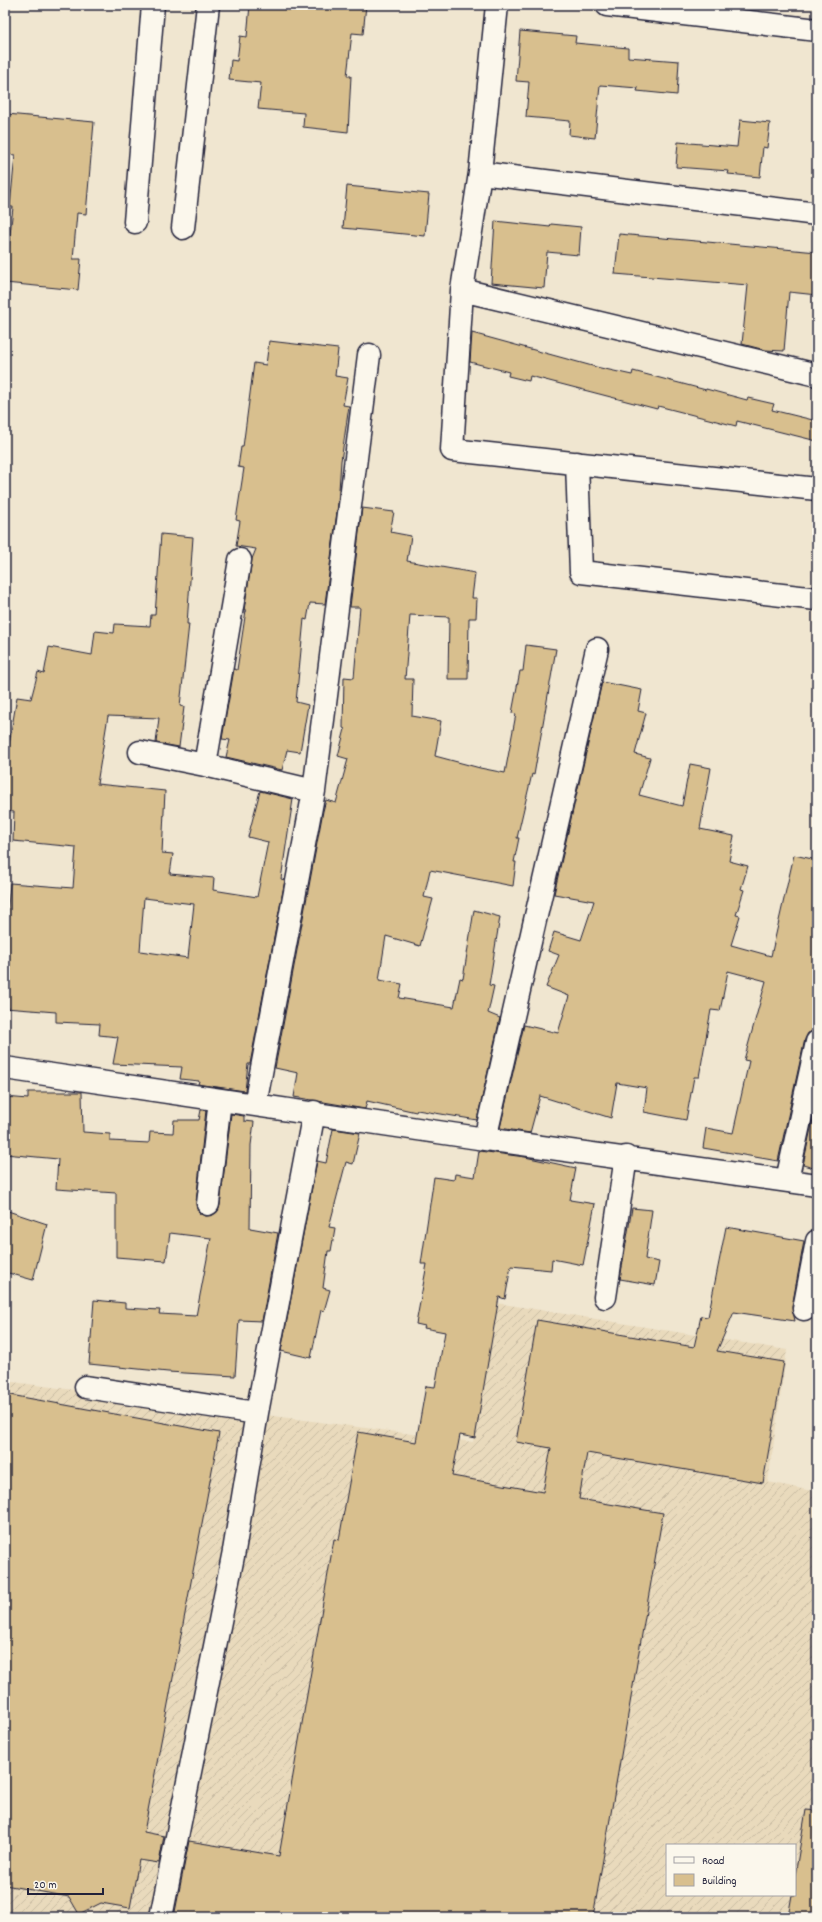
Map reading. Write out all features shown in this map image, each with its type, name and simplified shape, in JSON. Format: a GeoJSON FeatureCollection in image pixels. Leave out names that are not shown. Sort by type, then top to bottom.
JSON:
{"type":"FeatureCollection","features":[{"type":"Feature","properties":{"kind":"street"},"geometry":{"type":"LineString","coordinates":[[135,222],[153,5]]}},
{"type":"Feature","properties":{"kind":"street"},"geometry":{"type":"LineString","coordinates":[[183,228],[208,5]]}},
{"type":"Feature","properties":{"kind":"street"},"geometry":{"type":"LineString","coordinates":[[497,5],[480,173],[462,290],[452,450],[817,489]]}},
{"type":"Feature","properties":{"kind":"street"},"geometry":{"type":"LineString","coordinates":[[607,5],[817,30]]}},
{"type":"Feature","properties":{"kind":"street"},"geometry":{"type":"LineString","coordinates":[[480,173],[817,214]]}},
{"type":"Feature","properties":{"kind":"street"},"geometry":{"type":"LineString","coordinates":[[462,290],[817,375]]}},
{"type":"Feature","properties":{"kind":"street"},"geometry":{"type":"LineString","coordinates":[[255,1104],[314,791],[369,355]]}},
{"type":"Feature","properties":{"kind":"street"},"geometry":{"type":"LineString","coordinates":[[577,463],[581,572],[817,599]]}},
{"type":"Feature","properties":{"kind":"street"},"geometry":{"type":"LineString","coordinates":[[205,765],[240,560]]}},
{"type":"Feature","properties":{"kind":"street"},"geometry":{"type":"LineString","coordinates":[[485,1139],[597,649]]}},
{"type":"Feature","properties":{"kind":"street"},"geometry":{"type":"LineString","coordinates":[[140,752],[205,765],[314,791]]}},
{"type":"Feature","properties":{"kind":"street"},"geometry":{"type":"LineString","coordinates":[[788,1180],[817,1042]]}},
{"type":"Feature","properties":{"kind":"street"},"geometry":{"type":"LineString","coordinates":[[5,1068],[220,1100],[314,1112],[485,1139],[626,1157],[817,1185]]}},
{"type":"Feature","properties":{"kind":"street"},"geometry":{"type":"LineString","coordinates":[[208,1204],[220,1100]]}},
{"type":"Feature","properties":{"kind":"street"},"geometry":{"type":"LineString","coordinates":[[161,1917],[234,1551],[257,1413],[314,1112]]}},
{"type":"Feature","properties":{"kind":"street"},"geometry":{"type":"LineString","coordinates":[[606,1297],[626,1157]]}},
{"type":"Feature","properties":{"kind":"street"},"geometry":{"type":"LineString","coordinates":[[804,1309],[817,1241]]}},
{"type":"Feature","properties":{"kind":"street"},"geometry":{"type":"LineString","coordinates":[[86,1387],[257,1413]]}},
{"type":"Feature","properties":{"kind":"shaded area"},"geometry":{"type":"Polygon","coordinates":[[[497,1303],[787,1350],[768,1482],[817,1492],[817,1917],[5,1917],[5,1381],[473,1442],[497,1303]]]}},
{"type":"Feature","properties":{"kind":"building"},"geometry":{"type":"Polygon","coordinates":[[[250,5],[366,5],[363,34],[352,33],[347,76],[351,76],[348,132],[303,127],[304,113],[258,109],[261,83],[229,80],[231,60],[237,61],[240,36],[247,37],[250,5]]]}},
{"type":"Feature","properties":{"kind":"building"},"geometry":{"type":"Polygon","coordinates":[[[520,31],[576,36],[575,43],[628,48],[628,57],[679,61],[677,95],[637,91],[638,88],[600,85],[595,138],[569,135],[570,121],[526,117],[529,82],[516,81],[520,31]]]}},
{"type":"Feature","properties":{"kind":"building"},"geometry":{"type":"Polygon","coordinates":[[[7,114],[94,122],[86,214],[77,213],[73,259],[81,259],[78,290],[5,283],[5,252],[8,253],[13,207],[10,207],[15,155],[5,154],[7,114]]]}},
{"type":"Feature","properties":{"kind":"building"},"geometry":{"type":"Polygon","coordinates":[[[740,120],[770,123],[767,148],[763,147],[760,177],[728,174],[729,171],[676,167],[678,142],[737,147],[740,120]]]}},
{"type":"Feature","properties":{"kind":"building"},"geometry":{"type":"Polygon","coordinates":[[[347,186],[429,194],[425,236],[343,228],[347,186]]]}},
{"type":"Feature","properties":{"kind":"building"},"geometry":{"type":"Polygon","coordinates":[[[495,221],[550,227],[551,224],[581,227],[579,255],[547,252],[544,288],[491,283],[495,221]]]}},
{"type":"Feature","properties":{"kind":"building"},"geometry":{"type":"Polygon","coordinates":[[[619,234],[817,252],[817,295],[789,292],[784,351],[765,350],[742,344],[748,285],[615,274],[619,234]]]}},
{"type":"Feature","properties":{"kind":"building"},"geometry":{"type":"Polygon","coordinates":[[[472,333],[596,367],[632,375],[633,371],[747,400],[748,398],[774,404],[772,410],[817,421],[817,441],[737,421],[736,426],[658,406],[657,409],[530,376],[529,381],[508,376],[509,372],[470,362],[472,333]]]}},
{"type":"Feature","properties":{"kind":"building"},"geometry":{"type":"Polygon","coordinates":[[[269,341],[338,349],[335,376],[348,378],[343,405],[349,406],[341,461],[338,504],[325,604],[310,603],[307,620],[304,619],[296,702],[308,705],[300,752],[287,750],[282,770],[226,757],[230,740],[222,739],[234,669],[237,670],[252,559],[256,549],[236,546],[240,521],[236,520],[244,468],[238,467],[241,447],[243,447],[254,363],[266,365],[269,341]]]}},
{"type":"Feature","properties":{"kind":"building"},"geometry":{"type":"Polygon","coordinates":[[[362,508],[394,512],[390,532],[411,536],[407,561],[475,573],[472,598],[477,598],[476,618],[469,618],[468,679],[448,679],[449,617],[410,615],[405,679],[413,679],[412,716],[441,721],[435,756],[505,773],[516,714],[512,713],[520,671],[523,671],[526,645],[556,649],[534,775],[532,774],[517,838],[519,838],[514,862],[516,862],[513,886],[430,870],[424,897],[433,899],[420,946],[386,936],[379,980],[402,984],[399,998],[454,1007],[460,978],[463,979],[474,910],[500,917],[489,985],[494,986],[488,1013],[500,1018],[477,1120],[417,1110],[416,1112],[367,1101],[365,1109],[294,1097],[298,1073],[275,1068],[323,811],[326,800],[336,803],[348,759],[338,756],[345,729],[343,728],[344,677],[354,678],[360,607],[350,607],[362,508]]]}},
{"type":"Feature","properties":{"kind":"building"},"geometry":{"type":"Polygon","coordinates":[[[161,534],[193,537],[187,624],[189,624],[180,706],[184,707],[179,747],[156,743],[159,718],[108,716],[97,784],[165,791],[162,853],[173,854],[170,874],[214,878],[213,890],[257,897],[268,842],[248,837],[260,791],[293,799],[281,879],[285,880],[250,1064],[248,1064],[245,1091],[203,1085],[198,1084],[199,1081],[180,1079],[182,1067],[113,1064],[118,1037],[99,1035],[100,1024],[56,1022],[56,1012],[5,1008],[5,942],[10,883],[73,888],[76,847],[13,841],[14,812],[5,811],[5,751],[8,751],[17,697],[31,699],[38,672],[44,674],[49,647],[92,655],[95,631],[114,633],[115,624],[150,626],[151,615],[155,615],[161,534]],[[144,898],[140,951],[188,958],[194,904],[144,898]]]}},
{"type":"Feature","properties":{"kind":"building"},"geometry":{"type":"Polygon","coordinates":[[[602,682],[642,690],[638,711],[646,713],[635,754],[650,758],[639,795],[682,806],[690,764],[711,768],[700,829],[734,836],[729,861],[748,866],[741,889],[744,890],[736,915],[740,916],[731,945],[771,956],[794,855],[817,860],[817,1030],[808,1033],[805,1039],[778,1161],[703,1148],[706,1128],[733,1133],[749,1061],[744,1060],[766,981],[728,971],[720,1011],[711,1010],[699,1077],[694,1077],[686,1120],[644,1112],[647,1088],[617,1083],[611,1118],[540,1096],[530,1133],[500,1128],[524,1025],[558,1033],[569,996],[546,987],[559,955],[548,951],[554,932],[581,940],[594,901],[554,894],[602,682]]]}},
{"type":"Feature","properties":{"kind":"building"},"geometry":{"type":"Polygon","coordinates":[[[28,1092],[82,1092],[83,1132],[110,1134],[110,1141],[149,1143],[150,1132],[173,1133],[174,1120],[199,1120],[201,1110],[206,1110],[196,1203],[200,1214],[206,1216],[213,1215],[218,1211],[220,1205],[231,1114],[244,1116],[244,1121],[254,1122],[251,1145],[250,1228],[278,1233],[262,1321],[239,1320],[235,1376],[168,1372],[89,1364],[94,1300],[125,1303],[125,1308],[160,1310],[159,1314],[196,1316],[211,1238],[170,1233],[166,1261],[116,1257],[116,1193],[56,1189],[58,1159],[5,1154],[5,1097],[28,1099],[28,1092]]]}},
{"type":"Feature","properties":{"kind":"building"},"geometry":{"type":"Polygon","coordinates":[[[817,1101],[817,1169],[803,1165],[817,1101]]]}},
{"type":"Feature","properties":{"kind":"building"},"geometry":{"type":"Polygon","coordinates":[[[333,1129],[360,1133],[353,1164],[346,1162],[329,1227],[335,1228],[331,1251],[328,1251],[323,1288],[330,1290],[324,1311],[321,1310],[311,1358],[281,1351],[317,1161],[326,1163],[333,1129]]]}},
{"type":"Feature","properties":{"kind":"building"},"geometry":{"type":"Polygon","coordinates":[[[479,1151],[525,1157],[576,1168],[570,1200],[595,1204],[583,1265],[552,1259],[551,1270],[511,1266],[505,1299],[499,1297],[475,1438],[460,1435],[452,1476],[543,1492],[551,1448],[516,1442],[537,1320],[694,1347],[701,1316],[708,1317],[726,1227],[804,1241],[792,1307],[795,1321],[734,1312],[717,1351],[784,1362],[763,1483],[587,1453],[579,1499],[663,1513],[593,1917],[174,1917],[189,1841],[279,1856],[334,1539],[339,1540],[358,1432],[416,1442],[426,1386],[435,1387],[445,1332],[424,1328],[425,1326],[416,1324],[427,1264],[421,1264],[434,1177],[454,1180],[455,1174],[475,1177],[479,1151]]]}},
{"type":"Feature","properties":{"kind":"building"},"geometry":{"type":"Polygon","coordinates":[[[632,1208],[652,1210],[645,1259],[659,1262],[655,1285],[620,1279],[632,1208]]]}},
{"type":"Feature","properties":{"kind":"building"},"geometry":{"type":"Polygon","coordinates":[[[5,1210],[47,1224],[33,1280],[5,1272],[5,1210]]]}},
{"type":"Feature","properties":{"kind":"building"},"geometry":{"type":"Polygon","coordinates":[[[5,1394],[219,1433],[144,1832],[164,1836],[159,1863],[139,1860],[130,1908],[101,1903],[79,1914],[69,1897],[5,1885],[5,1394]]]}},
{"type":"Feature","properties":{"kind":"building"},"geometry":{"type":"Polygon","coordinates":[[[806,1810],[817,1811],[817,1917],[788,1917],[792,1896],[796,1896],[796,1870],[806,1810]]]}}]}
